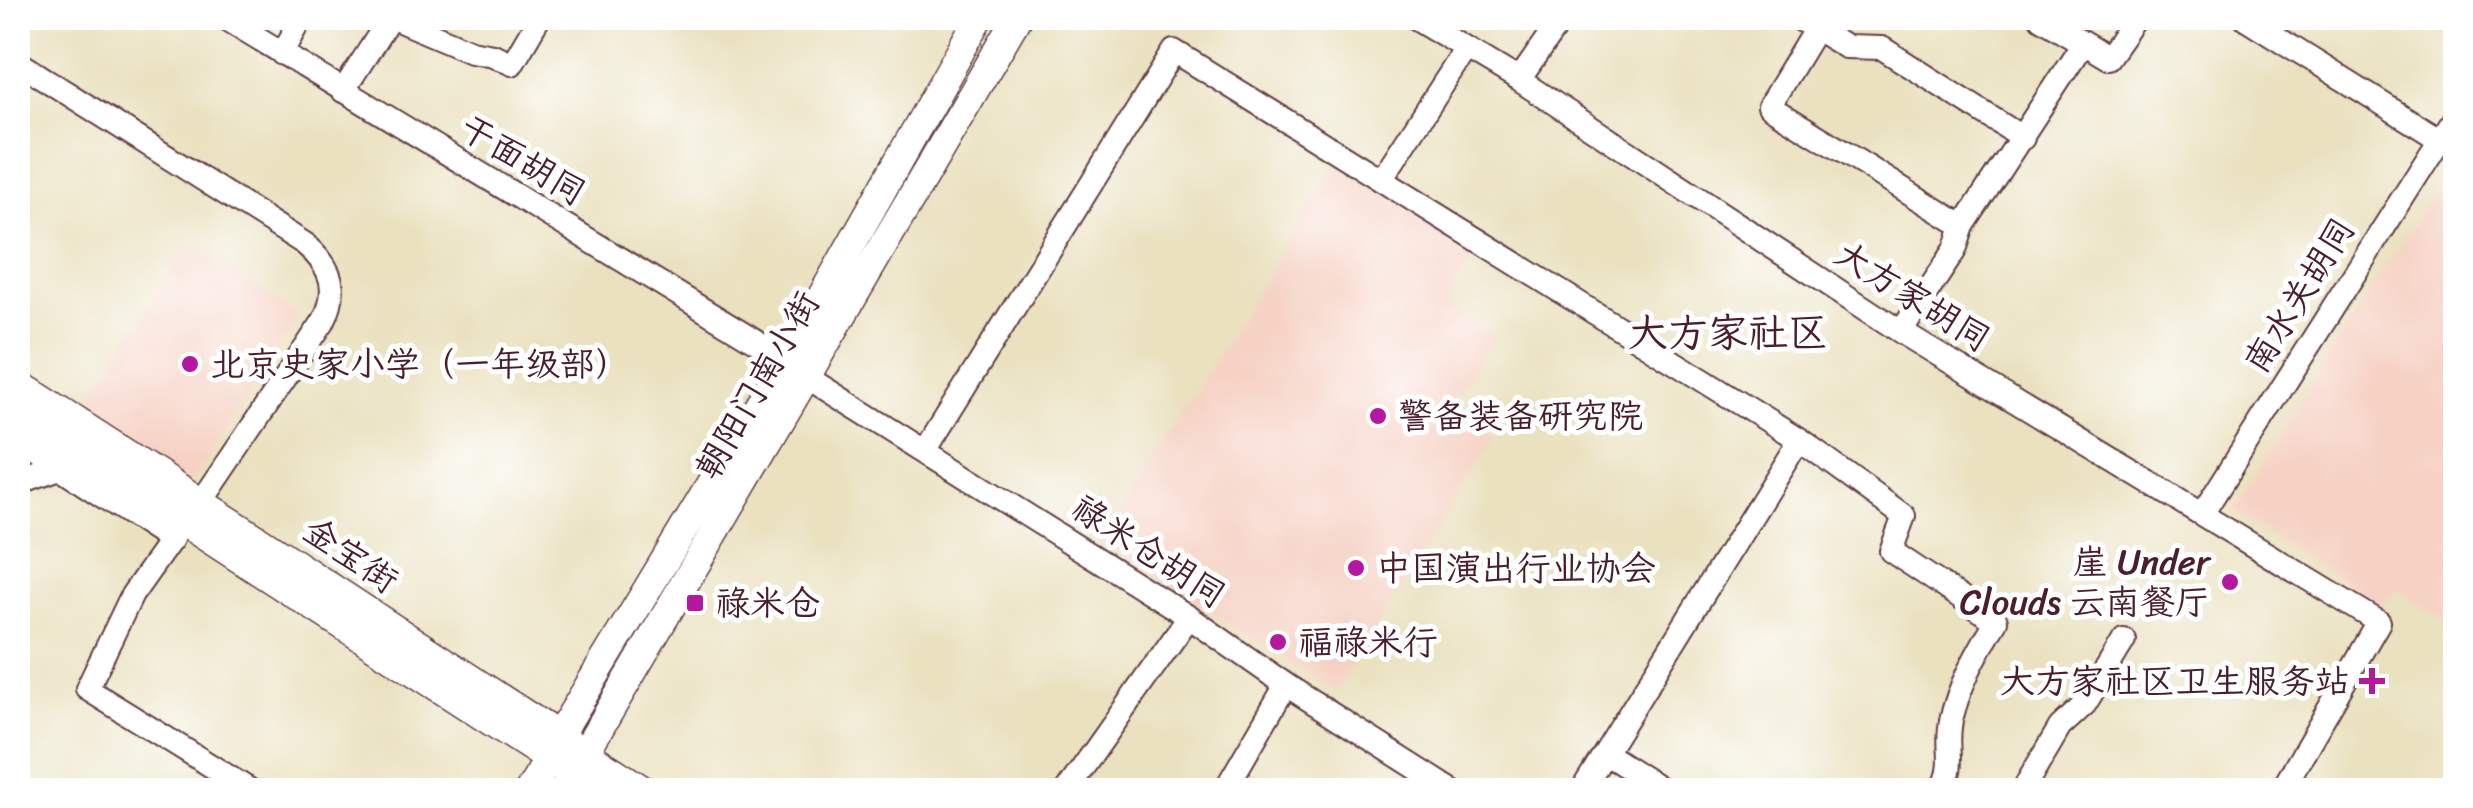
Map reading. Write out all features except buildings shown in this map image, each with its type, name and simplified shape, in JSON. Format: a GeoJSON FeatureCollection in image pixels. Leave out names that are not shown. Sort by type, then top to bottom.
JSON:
{"type":"FeatureCollection","features":[{"type":"Feature","properties":{"kind":"main road","name":"朝阳门南小街"},"geometry":{"type":"LineString","coordinates":[[796,368],[978,18]]}},
{"type":"Feature","properties":{"kind":"main road","name":"朝阳门南小街"},"geometry":{"type":"LineString","coordinates":[[530,790],[565,763],[796,368],[1017,18]]}},
{"type":"Feature","properties":{"kind":"main road","name":"金宝街"},"geometry":{"type":"LineString","coordinates":[[18,384],[202,502],[597,790]]}},
{"type":"Feature","properties":{"kind":"main road","name":"金宝街"},"geometry":{"type":"LineString","coordinates":[[18,416],[177,532],[565,763],[643,790]]}},
{"type":"Feature","properties":{"kind":"street","name":"干面胡同"},"geometry":{"type":"LineString","coordinates":[[225,18],[796,368]]}},
{"type":"Feature","properties":{"kind":"street"},"geometry":{"type":"LineString","coordinates":[[282,54],[302,18]]}},
{"type":"Feature","properties":{"kind":"street"},"geometry":{"type":"LineString","coordinates":[[343,91],[391,18],[512,64],[539,18]]}},
{"type":"Feature","properties":{"kind":"street","name":"大方家胡同"},"geometry":{"type":"LineString","coordinates":[[1416,18],[1519,80],[1901,332],[2379,622],[2282,790]]}},
{"type":"Feature","properties":{"kind":"street"},"geometry":{"type":"LineString","coordinates":[[1519,80],[1562,18]]}},
{"type":"Feature","properties":{"kind":"street"},"geometry":{"type":"LineString","coordinates":[[2041,18],[2108,58],[2136,18]]}},
{"type":"Feature","properties":{"kind":"street"},"geometry":{"type":"LineString","coordinates":[[2245,18],[2439,139]]}},
{"type":"Feature","properties":{"kind":"street"},"geometry":{"type":"LineString","coordinates":[[1964,226],[1769,106],[1811,21],[1846,48],[1882,48],[2023,138]]}},
{"type":"Feature","properties":{"kind":"street"},"geometry":{"type":"LineString","coordinates":[[1901,332],[1955,250],[1964,226],[2083,43]]}},
{"type":"Feature","properties":{"kind":"street"},"geometry":{"type":"LineString","coordinates":[[1381,180],[1466,48]]}},
{"type":"Feature","properties":{"kind":"street"},"geometry":{"type":"LineString","coordinates":[[925,451],[1174,51],[1799,440],[1904,516],[1891,552],[1996,621],[1963,679],[1950,725],[1950,775],[1942,790]]}},
{"type":"Feature","properties":{"kind":"street"},"geometry":{"type":"LineString","coordinates":[[18,62],[306,244],[320,256],[330,274],[333,292],[323,322],[202,502],[132,595],[87,689],[250,790]]}},
{"type":"Feature","properties":{"kind":"street","name":"南水关胡同"},"geometry":{"type":"LineString","coordinates":[[2202,514],[2456,114]]}},
{"type":"Feature","properties":{"kind":"street","name":"禄米仓胡同"},"geometry":{"type":"LineString","coordinates":[[796,368],[1189,616],[1286,685],[1451,790]]}},
{"type":"Feature","properties":{"kind":"street"},"geometry":{"type":"LineString","coordinates":[[1582,790],[1799,440]]}},
{"type":"Feature","properties":{"kind":"street"},"geometry":{"type":"LineString","coordinates":[[18,441],[60,469],[177,532]]}},
{"type":"Feature","properties":{"kind":"street"},"geometry":{"type":"LineString","coordinates":[[18,484],[60,469]]}},
{"type":"Feature","properties":{"kind":"street"},"geometry":{"type":"LineString","coordinates":[[1067,790],[1189,616]]}},
{"type":"Feature","properties":{"kind":"street"},"geometry":{"type":"LineString","coordinates":[[2023,790],[2060,727],[2085,704],[2124,640]]}},
{"type":"Feature","properties":{"kind":"street"},"geometry":{"type":"LineString","coordinates":[[1225,790],[1286,685]]}},
{"type":"Feature","properties":{"kind":"street"},"geometry":{"type":"LineString","coordinates":[[1605,752],[1663,790]]}},
{"type":"Feature","properties":{"kind":"shaded area"},"geometry":{"type":"Polygon","coordinates":[[[2455,156],[2456,627],[2399,591],[2379,605],[2233,511],[2455,156]]]}},
{"type":"Feature","properties":{"kind":"shaded area"},"geometry":{"type":"Polygon","coordinates":[[[1336,165],[1478,251],[1445,305],[1495,337],[1449,406],[1495,436],[1335,693],[1101,542],[1336,165]]]}},
{"type":"Feature","properties":{"kind":"shaded area","name":"北京史家小学（一年级部）"},"geometry":{"type":"Polygon","coordinates":[[[190,243],[300,315],[191,484],[81,412],[190,243]]]}},
{"type":"Feature","properties":{"kind":"place","name":"北京史家小学（一年级部）"},"geometry":{"type":"Point","coordinates":[190,364]}},
{"type":"Feature","properties":{"kind":"place","name":"警备装备研究院"},"geometry":{"type":"Point","coordinates":[1378,416]}},
{"type":"Feature","properties":{"kind":"place","name":"中国演出行业协会"},"geometry":{"type":"Point","coordinates":[1356,568]}},
{"type":"Feature","properties":{"kind":"place","name":"崖 Under Clouds 云南餐厅"},"geometry":{"type":"Point","coordinates":[2230,582]}},
{"type":"Feature","properties":{"kind":"place","name":"禄米仓"},"geometry":{"type":"Point","coordinates":[695,603]}},
{"type":"Feature","properties":{"kind":"place","name":"福禄米行"},"geometry":{"type":"Point","coordinates":[1278,642]}},
{"type":"Feature","properties":{"kind":"place","name":"大方家社区卫生服务站"},"geometry":{"type":"Point","coordinates":[2372,681]}},
{"type":"Feature","properties":{"kind":"district","name":"大方家社区"},"geometry":{"type":"Point","coordinates":[1728,332]}}]}
